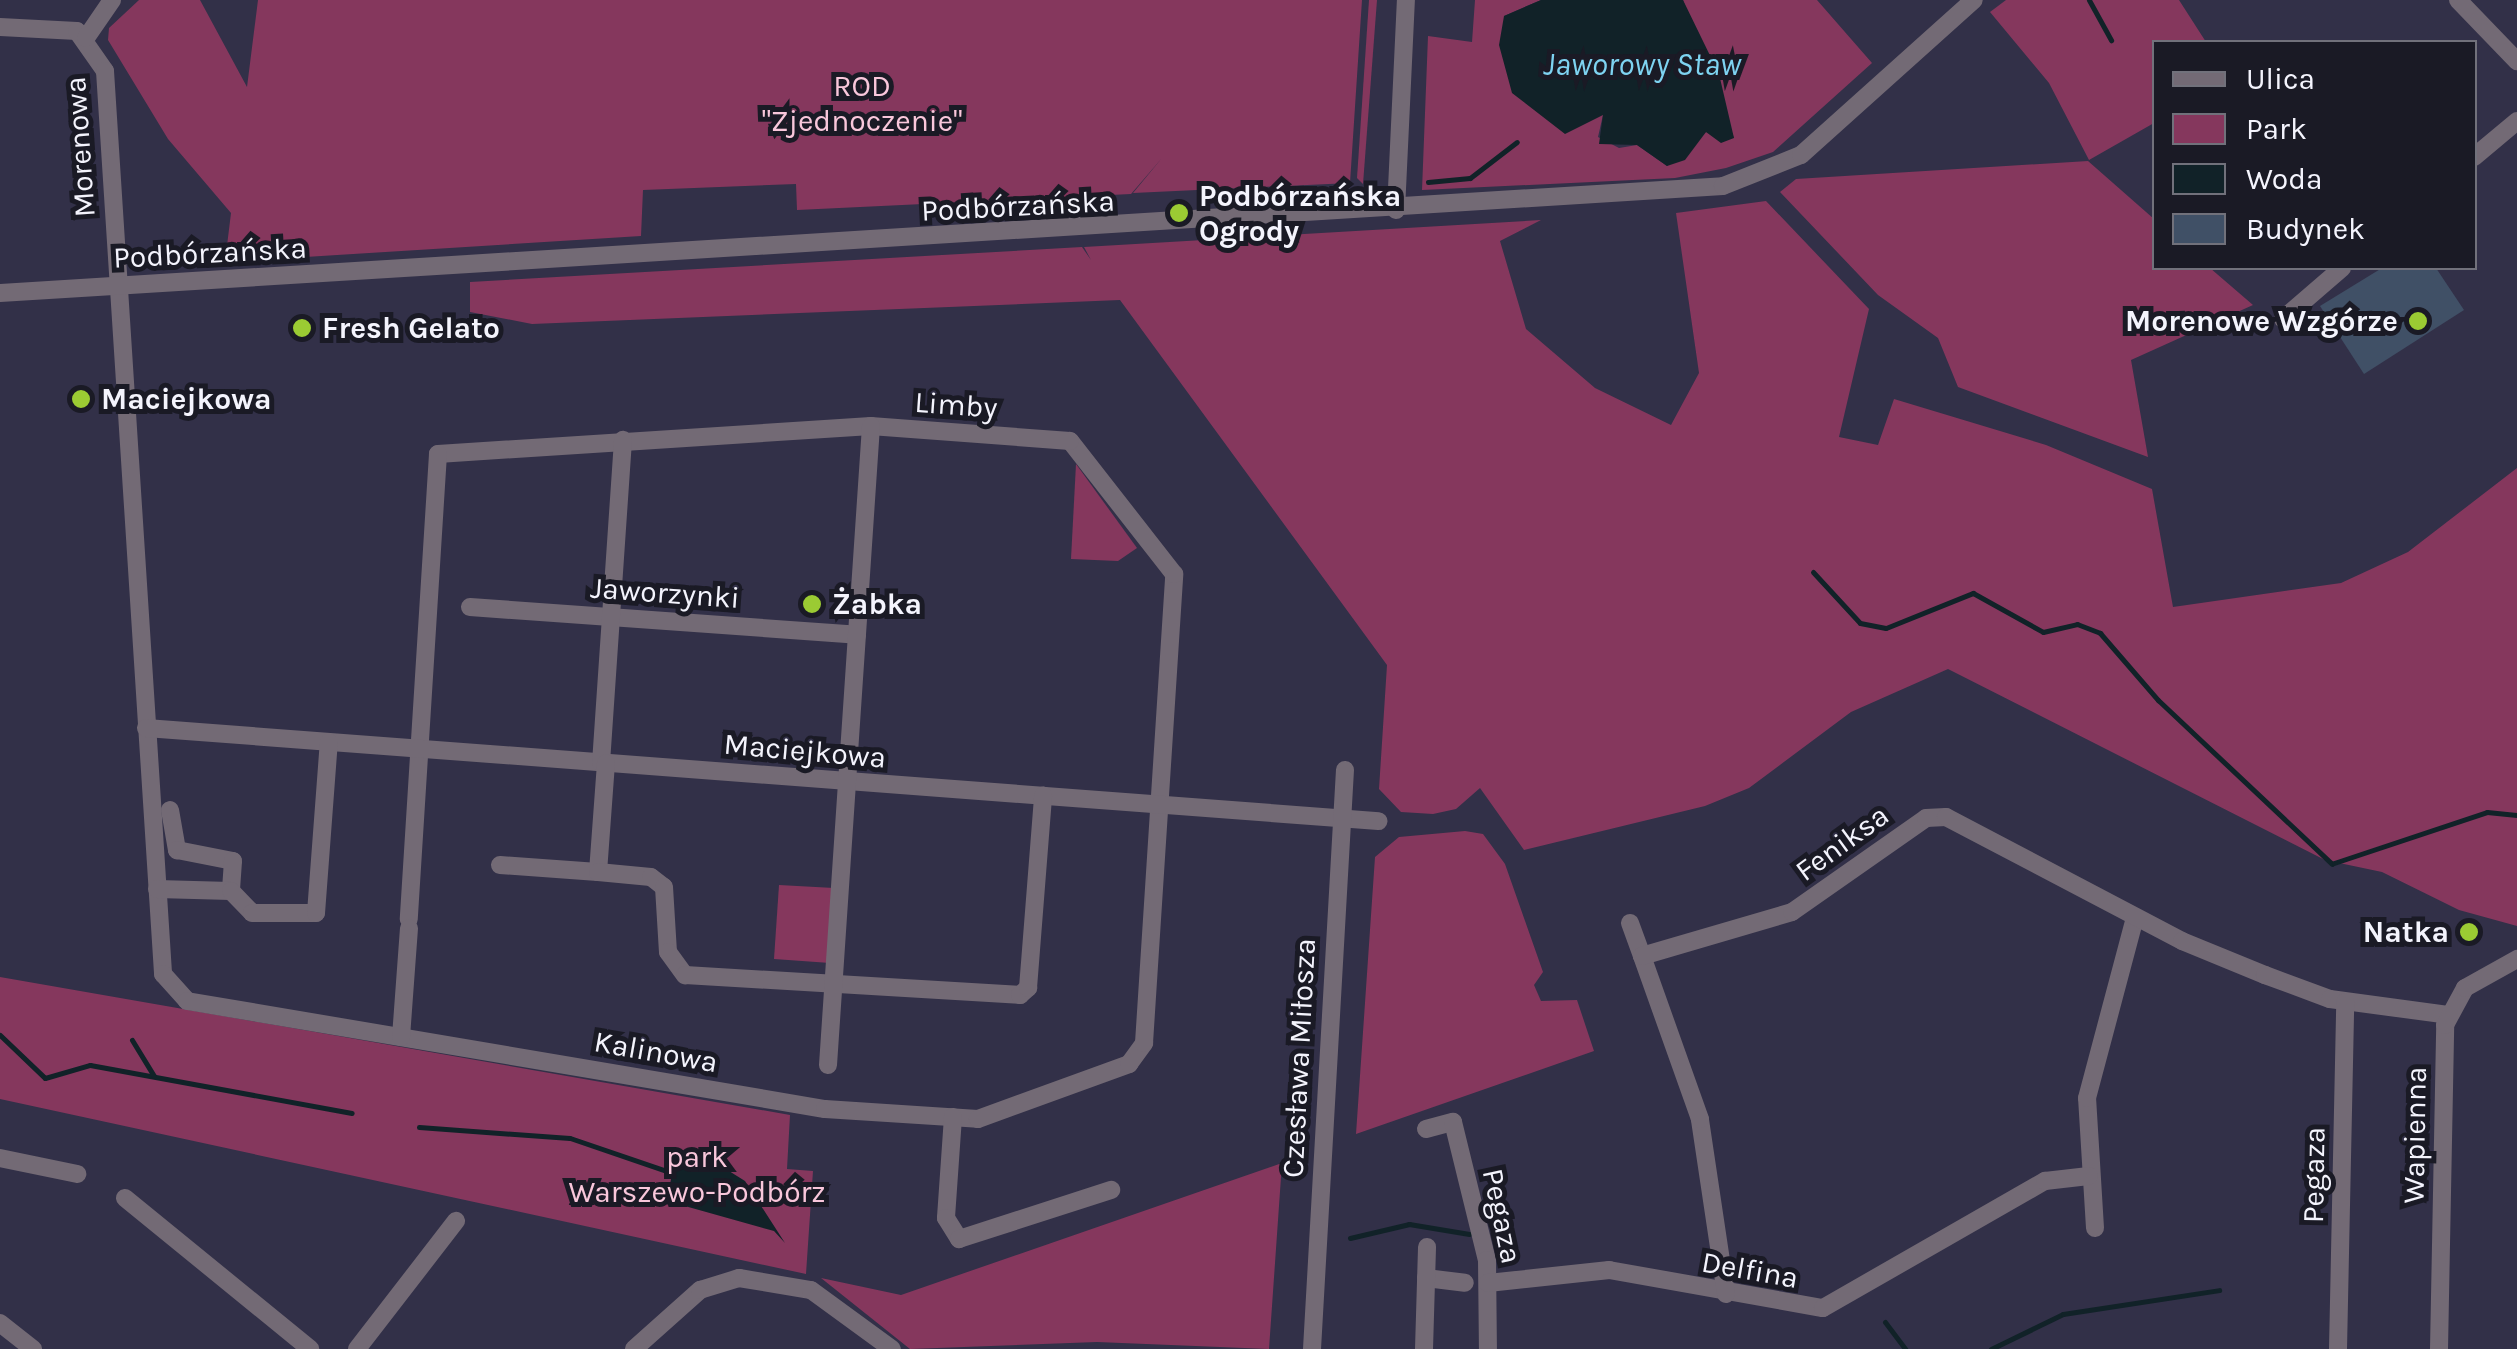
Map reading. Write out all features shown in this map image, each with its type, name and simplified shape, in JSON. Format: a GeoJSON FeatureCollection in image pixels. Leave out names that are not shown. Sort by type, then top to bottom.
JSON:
{"type":"FeatureCollection","features":[{"type":"Feature","properties":{"kind":"street"},"geometry":{"type":"LineString","coordinates":[[86,38],[112,0]]}},
{"type":"Feature","properties":{"kind":"street"},"geometry":{"type":"LineString","coordinates":[[1396,210],[1406,0]]}},
{"type":"Feature","properties":{"kind":"street","name":"Podbórzańska"},"geometry":{"type":"LineString","coordinates":[[0,293],[1698,190],[1762,176],[1810,148],[1974,0]]}},
{"type":"Feature","properties":{"kind":"street"},"geometry":{"type":"LineString","coordinates":[[2458,0],[2517,62]]}},
{"type":"Feature","properties":{"kind":"street","name":"Morenowa"},"geometry":{"type":"LineString","coordinates":[[0,27],[49,24],[86,38],[104,71],[118,286]]}},
{"type":"Feature","properties":{"kind":"street"},"geometry":{"type":"LineString","coordinates":[[2477,154],[2517,121]]}},
{"type":"Feature","properties":{"kind":"street"},"geometry":{"type":"LineString","coordinates":[[2284,319],[2340,270]]}},
{"type":"Feature","properties":{"kind":"street"},"geometry":{"type":"LineString","coordinates":[[118,286],[146,728]]}},
{"type":"Feature","properties":{"kind":"street"},"geometry":{"type":"LineString","coordinates":[[828,1066],[871,426]]}},
{"type":"Feature","properties":{"kind":"street","name":"Limby"},"geometry":{"type":"LineString","coordinates":[[420,750],[438,454],[871,426],[1078,444],[1174,574],[1163,806]]}},
{"type":"Feature","properties":{"kind":"street"},"geometry":{"type":"LineString","coordinates":[[598,872],[623,440]]}},
{"type":"Feature","properties":{"kind":"street","name":"Jaworzynki"},"geometry":{"type":"LineString","coordinates":[[470,607],[857,634]]}},
{"type":"Feature","properties":{"kind":"street","name":"Maciejkowa"},"geometry":{"type":"LineString","coordinates":[[146,728],[1378,822]]}},
{"type":"Feature","properties":{"kind":"street","name":"Kalinowa"},"geometry":{"type":"LineString","coordinates":[[146,728],[163,974],[177,996],[824,1108],[953,1117],[992,1114],[1129,1064],[1140,1052],[1163,806]]}},
{"type":"Feature","properties":{"kind":"street"},"geometry":{"type":"LineString","coordinates":[[157,889],[231,890],[252,912],[304,918],[319,910],[328,742]]}},
{"type":"Feature","properties":{"kind":"street"},"geometry":{"type":"LineString","coordinates":[[400,1037],[420,750]]}},
{"type":"Feature","properties":{"kind":"street","name":"Czesława Miłosza"},"geometry":{"type":"LineString","coordinates":[[1312,1349],[1345,770]]}},
{"type":"Feature","properties":{"kind":"street"},"geometry":{"type":"LineString","coordinates":[[500,865],[651,878],[664,887],[668,952],[685,975],[1025,993],[1043,796]]}},
{"type":"Feature","properties":{"kind":"street"},"geometry":{"type":"LineString","coordinates":[[170,810],[177,850],[233,861],[231,890]]}},
{"type":"Feature","properties":{"kind":"street","name":"Feniksa"},"geometry":{"type":"LineString","coordinates":[[1642,956],[1792,912],[1919,822],[1941,815],[2135,917],[2344,1002],[2448,1015]]}},
{"type":"Feature","properties":{"kind":"street"},"geometry":{"type":"LineString","coordinates":[[2095,1228],[2089,1085],[2135,917]]}},
{"type":"Feature","properties":{"kind":"street"},"geometry":{"type":"LineString","coordinates":[[1630,922],[1700,1119],[1726,1294]]}},
{"type":"Feature","properties":{"kind":"street"},"geometry":{"type":"LineString","coordinates":[[2448,1015],[2477,978],[2517,959]]}},
{"type":"Feature","properties":{"kind":"street","name":"Pegaza"},"geometry":{"type":"LineString","coordinates":[[2338,1349],[2344,1002]]}},
{"type":"Feature","properties":{"kind":"street","name":"Wapienna"},"geometry":{"type":"LineString","coordinates":[[2439,1349],[2448,1015]]}},
{"type":"Feature","properties":{"kind":"street"},"geometry":{"type":"LineString","coordinates":[[953,1117],[946,1218],[959,1239],[1111,1190]]}},
{"type":"Feature","properties":{"kind":"street","name":"Pegaza"},"geometry":{"type":"LineString","coordinates":[[1426,1129],[1453,1122],[1488,1283],[1488,1349]]}},
{"type":"Feature","properties":{"kind":"street"},"geometry":{"type":"LineString","coordinates":[[0,1158],[77,1174]]}},
{"type":"Feature","properties":{"kind":"street","name":"Delfina"},"geometry":{"type":"LineString","coordinates":[[1488,1283],[1608,1270],[1726,1294],[1829,1306],[2045,1181],[2090,1176]]}},
{"type":"Feature","properties":{"kind":"street"},"geometry":{"type":"LineString","coordinates":[[125,1198],[310,1349]]}},
{"type":"Feature","properties":{"kind":"street"},"geometry":{"type":"LineString","coordinates":[[357,1349],[456,1221]]}},
{"type":"Feature","properties":{"kind":"street"},"geometry":{"type":"LineString","coordinates":[[1424,1349],[1426,1248]]}},
{"type":"Feature","properties":{"kind":"street"},"geometry":{"type":"LineString","coordinates":[[634,1349],[700,1290],[739,1278],[811,1290],[892,1349]]}},
{"type":"Feature","properties":{"kind":"street"},"geometry":{"type":"LineString","coordinates":[[1426,1278],[1465,1283]]}},
{"type":"Feature","properties":{"kind":"street"},"geometry":{"type":"LineString","coordinates":[[0,1322],[33,1349]]}},
{"type":"Feature","properties":{"kind":"green space","name":"ROD \"Zjednoczenie\""},"geometry":{"type":"Polygon","coordinates":[[[139,0],[200,0],[247,87],[258,0],[1362,0],[1350,183],[1133,193],[1162,158],[1131,194],[797,210],[796,184],[643,190],[641,236],[225,262],[231,213],[168,139],[108,40],[109,28],[139,0]]]}},
{"type":"Feature","properties":{"kind":"green space"},"geometry":{"type":"Polygon","coordinates":[[[1369,0],[1377,0],[1363,184],[1357,178],[1369,0]]]}},
{"type":"Feature","properties":{"kind":"green space"},"geometry":{"type":"Polygon","coordinates":[[[1475,0],[1541,0],[1504,16],[1603,115],[1598,137],[1619,148],[1637,145],[1667,166],[1706,132],[1734,138],[1683,0],[1817,0],[1872,63],[1773,152],[1726,168],[1675,178],[1422,190],[1428,36],[1472,42],[1475,0]]]}},
{"type":"Feature","properties":{"kind":"green space"},"geometry":{"type":"Polygon","coordinates":[[[2006,0],[2179,0],[2205,40],[2152,40],[2152,124],[2089,160],[2049,83],[1990,12],[2006,0]]]}},
{"type":"Feature","properties":{"kind":"green space"},"geometry":{"type":"Polygon","coordinates":[[[2088,161],[2152,217],[2152,270],[2212,270],[2253,305],[2131,360],[2148,457],[1958,387],[1938,338],[1878,295],[1780,192],[1796,179],[2088,161]]]}},
{"type":"Feature","properties":{"kind":"green space"},"geometry":{"type":"Polygon","coordinates":[[[1766,201],[1869,309],[1839,437],[1878,445],[1894,399],[2046,445],[2152,489],[2173,607],[2341,583],[2408,552],[2517,468],[2517,926],[2459,910],[2382,872],[2325,860],[1948,669],[1851,712],[1749,788],[1705,806],[1524,850],[1480,788],[1456,809],[1433,814],[1401,812],[1379,789],[1387,665],[1120,300],[532,324],[470,312],[470,282],[1082,247],[1091,260],[1084,247],[1541,220],[1500,241],[1526,329],[1595,388],[1671,425],[1699,373],[1676,213],[1766,201]]]}},
{"type":"Feature","properties":{"kind":"green space"},"geometry":{"type":"Polygon","coordinates":[[[1076,464],[1137,548],[1118,561],[1071,559],[1076,464]]]}},
{"type":"Feature","properties":{"kind":"green space"},"geometry":{"type":"Polygon","coordinates":[[[1465,831],[1483,834],[1505,864],[1543,972],[1534,985],[1541,1001],[1577,1000],[1594,1051],[1356,1134],[1375,857],[1399,837],[1465,831]]]}},
{"type":"Feature","properties":{"kind":"green space"},"geometry":{"type":"Polygon","coordinates":[[[779,885],[834,888],[830,963],[774,959],[779,885]]]}},
{"type":"Feature","properties":{"kind":"green space","name":"park Warszewo-Podbórz"},"geometry":{"type":"Polygon","coordinates":[[[0,977],[790,1115],[787,1169],[813,1171],[806,1274],[0,1099],[0,977]]]}},
{"type":"Feature","properties":{"kind":"green space"},"geometry":{"type":"Polygon","coordinates":[[[1282,1163],[1269,1349],[1097,1342],[910,1349],[821,1278],[901,1295],[1282,1163]]]}},
{"type":"Feature","properties":{"kind":"water","name":"Jaworowy Staw"},"geometry":{"type":"Polygon","coordinates":[[[1541,0],[1683,0],[1719,74],[1734,138],[1721,143],[1706,132],[1685,160],[1667,166],[1637,145],[1599,144],[1603,115],[1565,134],[1512,93],[1499,45],[1504,16],[1541,0]]]}},
{"type":"Feature","properties":{"kind":"water"},"geometry":{"type":"Polygon","coordinates":[[[697,1151],[745,1181],[785,1243],[774,1231],[667,1201],[673,1168],[697,1151]]]}},
{"type":"Feature","properties":{"kind":"building","name":"Morenowe Wzgórze"},"geometry":{"type":"Polygon","coordinates":[[[2379,270],[2437,270],[2464,310],[2364,374],[2320,306],[2379,270]]]}},
{"type":"Feature","properties":{"kind":"waterway"},"geometry":{"type":"LineString","coordinates":[[2089,0],[2111,40]]}},
{"type":"Feature","properties":{"kind":"waterway"},"geometry":{"type":"LineString","coordinates":[[1428,182],[1470,178],[1517,142]]}},
{"type":"Feature","properties":{"kind":"waterway"},"geometry":{"type":"LineString","coordinates":[[1813,572],[1860,623],[1886,628],[1973,593],[2043,632],[2077,624],[2100,633],[2158,700],[2332,864]]}},
{"type":"Feature","properties":{"kind":"waterway"},"geometry":{"type":"LineString","coordinates":[[2334,863],[2487,812],[2517,815]]}},
{"type":"Feature","properties":{"kind":"waterway"},"geometry":{"type":"LineString","coordinates":[[0,1035],[45,1078],[90,1065],[352,1113]]}},
{"type":"Feature","properties":{"kind":"waterway"},"geometry":{"type":"LineString","coordinates":[[132,1040],[154,1076]]}},
{"type":"Feature","properties":{"kind":"waterway"},"geometry":{"type":"LineString","coordinates":[[419,1127],[570,1138],[675,1174]]}},
{"type":"Feature","properties":{"kind":"waterway"},"geometry":{"type":"LineString","coordinates":[[1350,1238],[1409,1224],[1469,1234]]}},
{"type":"Feature","properties":{"kind":"waterway"},"geometry":{"type":"LineString","coordinates":[[1991,1349],[2063,1314],[2219,1290]]}},
{"type":"Feature","properties":{"kind":"waterway"},"geometry":{"type":"LineString","coordinates":[[1885,1322],[1905,1349]]}},
{"type":"Feature","properties":{"kind":"place","name":"Podbórzańska Ogrody"},"geometry":{"type":"Point","coordinates":[1179,213]}},
{"type":"Feature","properties":{"kind":"place","name":"Morenowe Wzgórze"},"geometry":{"type":"Point","coordinates":[2418,321]}},
{"type":"Feature","properties":{"kind":"place","name":"Fresh Gelato"},"geometry":{"type":"Point","coordinates":[302,328]}},
{"type":"Feature","properties":{"kind":"place","name":"Maciejkowa"},"geometry":{"type":"Point","coordinates":[81,399]}},
{"type":"Feature","properties":{"kind":"place","name":"Żabka"},"geometry":{"type":"Point","coordinates":[812,604]}},
{"type":"Feature","properties":{"kind":"place","name":"Natka"},"geometry":{"type":"Point","coordinates":[2469,932]}}]}
